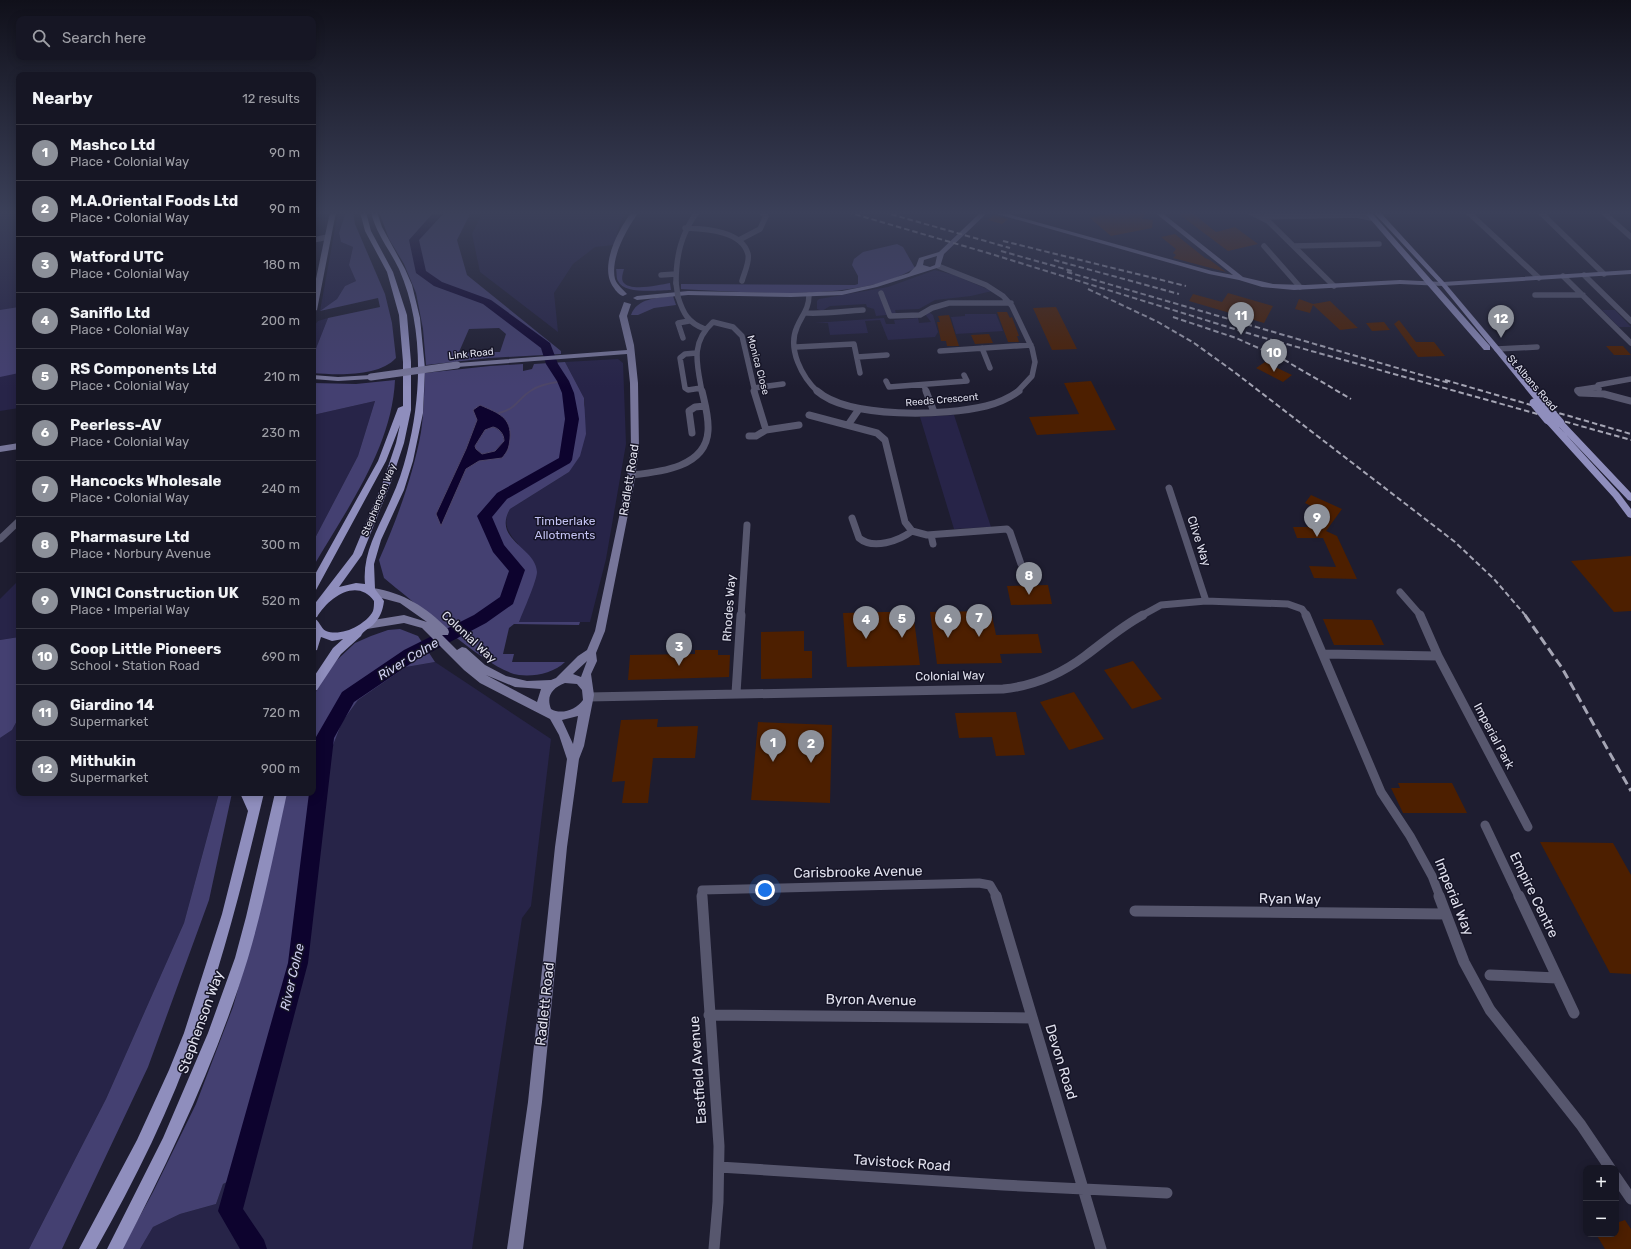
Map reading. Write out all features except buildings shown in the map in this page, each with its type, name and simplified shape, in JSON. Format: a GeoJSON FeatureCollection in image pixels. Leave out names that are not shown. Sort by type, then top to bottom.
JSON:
{"type":"FeatureCollection","features":[{"type":"Feature","properties":{"kind":"main road","name":"Stephenson Way"},"geometry":{"type":"LineString","coordinates":[[316,610],[348,569],[357,555],[384,489],[400,443],[407,410],[407,346],[399,300],[389,270]]}},
{"type":"Feature","properties":{"kind":"main road","name":"Stephenson Way"},"geometry":{"type":"LineString","coordinates":[[365,626],[374,618],[379,604],[377,596],[371,591],[369,562],[403,480],[415,436],[420,402],[421,360],[418,330],[402,270]]}},
{"type":"Feature","properties":{"kind":"main road","name":"St Albans Road"},"geometry":{"type":"LineString","coordinates":[[1423,270],[1497,349],[1545,407],[1631,498]]}},
{"type":"Feature","properties":{"kind":"main road","name":"St Albans Road"},"geometry":{"type":"LineString","coordinates":[[1425,270],[1456,312],[1548,420],[1616,495],[1631,515]]}},
{"type":"Feature","properties":{"kind":"main road","name":"Stephenson Way"},"geometry":{"type":"LineString","coordinates":[[316,582],[382,461],[406,395]]}},
{"type":"Feature","properties":{"kind":"main road"},"geometry":{"type":"LineString","coordinates":[[321,602],[334,593],[348,588],[371,591]]}},
{"type":"Feature","properties":{"kind":"main road"},"geometry":{"type":"LineString","coordinates":[[316,627],[322,634],[338,636],[348,634],[365,626]]}},
{"type":"Feature","properties":{"kind":"main road"},"geometry":{"type":"LineString","coordinates":[[316,682],[337,651],[365,626]]}},
{"type":"Feature","properties":{"kind":"main road"},"geometry":{"type":"LineString","coordinates":[[247,796],[254,812]]}},
{"type":"Feature","properties":{"kind":"main road","name":"Stephenson Way"},"geometry":{"type":"LineString","coordinates":[[87,1249],[123,1184],[160,1109],[186,1043],[226,920],[257,796]]}},
{"type":"Feature","properties":{"kind":"main road","name":"Stephenson Way"},"geometry":{"type":"LineString","coordinates":[[114,1249],[185,1108],[219,1025],[255,907],[280,796]]}},
{"type":"Feature","properties":{"kind":"street"},"geometry":{"type":"LineString","coordinates":[[316,282],[319,270]]}},
{"type":"Feature","properties":{"kind":"street"},"geometry":{"type":"LineString","coordinates":[[612,270],[612,278],[622,300],[634,302],[637,298],[677,293],[810,295],[844,293],[866,289],[894,281],[917,270]]}},
{"type":"Feature","properties":{"kind":"street"},"geometry":{"type":"LineString","coordinates":[[632,474],[657,472],[672,468],[697,454],[707,438],[708,421],[696,353],[698,342],[705,329],[694,326],[688,322],[678,297],[676,270]]}},
{"type":"Feature","properties":{"kind":"street"},"geometry":{"type":"LineString","coordinates":[[742,282],[745,270]]}},
{"type":"Feature","properties":{"kind":"street","name":"Reeds Crescent"},"geometry":{"type":"LineString","coordinates":[[810,295],[807,313],[795,331],[798,365],[811,385],[832,399],[859,409],[895,414],[976,409],[1004,400],[1023,388],[1036,373],[1036,358],[1010,303],[997,290],[952,270]]}},
{"type":"Feature","properties":{"kind":"street"},"geometry":{"type":"LineString","coordinates":[[1201,270],[1211,273],[1223,270]]}},
{"type":"Feature","properties":{"kind":"street"},"geometry":{"type":"LineString","coordinates":[[1224,270],[1235,281],[1244,285],[1276,292],[1436,285],[1631,272]]}},
{"type":"Feature","properties":{"kind":"street"},"geometry":{"type":"LineString","coordinates":[[1225,270],[1241,278],[1268,287],[1300,288],[1334,286],[1436,285]]}},
{"type":"Feature","properties":{"kind":"street"},"geometry":{"type":"LineString","coordinates":[[1225,270],[1241,278]]}},
{"type":"Feature","properties":{"kind":"street"},"geometry":{"type":"LineString","coordinates":[[1285,270],[1300,288]]}},
{"type":"Feature","properties":{"kind":"street"},"geometry":{"type":"LineString","coordinates":[[1318,270],[1334,286]]}},
{"type":"Feature","properties":{"kind":"street"},"geometry":{"type":"LineString","coordinates":[[1531,270],[1539,278]]}},
{"type":"Feature","properties":{"kind":"street"},"geometry":{"type":"LineString","coordinates":[[1600,270],[1604,274]]}},
{"type":"Feature","properties":{"kind":"street"},"geometry":{"type":"LineString","coordinates":[[661,275],[676,274]]}},
{"type":"Feature","properties":{"kind":"street"},"geometry":{"type":"LineString","coordinates":[[1584,275],[1631,321]]}},
{"type":"Feature","properties":{"kind":"street"},"geometry":{"type":"LineString","coordinates":[[1563,276],[1631,343]]}},
{"type":"Feature","properties":{"kind":"street"},"geometry":{"type":"LineString","coordinates":[[881,293],[890,316],[920,315],[932,308],[949,304],[1010,303]]}},
{"type":"Feature","properties":{"kind":"street"},"geometry":{"type":"LineString","coordinates":[[1535,295],[1583,295]]}},
{"type":"Feature","properties":{"kind":"street","name":"Radlett Road"},"geometry":{"type":"LineString","coordinates":[[515,1249],[528,1158],[561,848],[573,759],[580,748],[582,718],[587,697],[586,674],[592,661],[591,653],[600,632],[632,474],[636,435],[634,383],[623,316],[622,300]]}},
{"type":"Feature","properties":{"kind":"street"},"geometry":{"type":"LineString","coordinates":[[807,313],[821,314],[827,312],[863,310]]}},
{"type":"Feature","properties":{"kind":"street"},"geometry":{"type":"LineString","coordinates":[[1624,314],[1631,314]]}},
{"type":"Feature","properties":{"kind":"street"},"geometry":{"type":"LineString","coordinates":[[683,338],[678,323],[688,322]]}},
{"type":"Feature","properties":{"kind":"street","name":"Monica Close"},"geometry":{"type":"LineString","coordinates":[[705,329],[713,322],[733,327],[742,336],[754,388],[766,430]]}},
{"type":"Feature","properties":{"kind":"street"},"geometry":{"type":"LineString","coordinates":[[796,347],[854,344],[860,373]]}},
{"type":"Feature","properties":{"kind":"street"},"geometry":{"type":"LineString","coordinates":[[940,351],[1031,345]]}},
{"type":"Feature","properties":{"kind":"street"},"geometry":{"type":"LineString","coordinates":[[1497,349],[1537,347]]}},
{"type":"Feature","properties":{"kind":"street"},"geometry":{"type":"LineString","coordinates":[[982,348],[990,368]]}},
{"type":"Feature","properties":{"kind":"street","name":"Link Road"},"geometry":{"type":"LineString","coordinates":[[316,377],[338,379],[371,377],[457,365],[630,352]]}},
{"type":"Feature","properties":{"kind":"street"},"geometry":{"type":"LineString","coordinates":[[696,353],[685,354],[680,358],[685,388],[688,390],[701,388]]}},
{"type":"Feature","properties":{"kind":"street"},"geometry":{"type":"LineString","coordinates":[[857,357],[887,355]]}},
{"type":"Feature","properties":{"kind":"street"},"geometry":{"type":"LineString","coordinates":[[886,381],[889,387],[924,385],[967,381],[964,375]]}},
{"type":"Feature","properties":{"kind":"street"},"geometry":{"type":"LineString","coordinates":[[1631,379],[1577,390],[1580,393],[1604,394],[1631,401]]}},
{"type":"Feature","properties":{"kind":"street"},"geometry":{"type":"LineString","coordinates":[[754,388],[783,384]]}},
{"type":"Feature","properties":{"kind":"street"},"geometry":{"type":"LineString","coordinates":[[924,385],[934,412]]}},
{"type":"Feature","properties":{"kind":"street"},"geometry":{"type":"LineString","coordinates":[[1597,387],[1604,394]]}},
{"type":"Feature","properties":{"kind":"street"},"geometry":{"type":"LineString","coordinates":[[692,433],[689,411],[695,407],[705,406]]}},
{"type":"Feature","properties":{"kind":"street"},"geometry":{"type":"LineString","coordinates":[[848,426],[859,409]]}},
{"type":"Feature","properties":{"kind":"street"},"geometry":{"type":"LineString","coordinates":[[809,415],[876,434],[885,440],[904,522],[912,531],[922,535],[931,535],[1007,529],[1010,532],[1021,564]]}},
{"type":"Feature","properties":{"kind":"street"},"geometry":{"type":"LineString","coordinates":[[750,436],[756,436],[766,430],[799,425]]}},
{"type":"Feature","properties":{"kind":"street"},"geometry":{"type":"LineString","coordinates":[[0,449],[16,446]]}},
{"type":"Feature","properties":{"kind":"street","name":"Clive Way"},"geometry":{"type":"LineString","coordinates":[[1169,488],[1206,601]]}},
{"type":"Feature","properties":{"kind":"street"},"geometry":{"type":"LineString","coordinates":[[852,518],[858,538],[862,541],[891,542],[900,540],[912,531]]}},
{"type":"Feature","properties":{"kind":"street"},"geometry":{"type":"LineString","coordinates":[[0,539],[16,524]]}},
{"type":"Feature","properties":{"kind":"street","name":"Rhodes Way"},"geometry":{"type":"LineString","coordinates":[[736,693],[747,525]]}},
{"type":"Feature","properties":{"kind":"street"},"geometry":{"type":"LineString","coordinates":[[931,535],[933,544]]}},
{"type":"Feature","properties":{"kind":"street","name":"Colonial Way"},"geometry":{"type":"LineString","coordinates":[[371,591],[389,593],[411,603],[484,680],[550,714]]}},
{"type":"Feature","properties":{"kind":"street","name":"Imperial Park"},"geometry":{"type":"LineString","coordinates":[[1400,592],[1423,618],[1438,656],[1528,827]]}},
{"type":"Feature","properties":{"kind":"street","name":"Colonial Way"},"geometry":{"type":"LineString","coordinates":[[587,697],[1003,689],[1021,687],[1059,673],[1079,661],[1129,622],[1161,605],[1206,601],[1288,604]]}},
{"type":"Feature","properties":{"kind":"street","name":"Imperial Way"},"geometry":{"type":"LineString","coordinates":[[1288,604],[1302,608],[1309,618],[1381,792],[1410,836],[1432,876],[1464,962],[1490,1010],[1581,1125],[1608,1165]]}},
{"type":"Feature","properties":{"kind":"street","name":"Colonial Way"},"geometry":{"type":"LineString","coordinates":[[365,626],[404,620],[434,626]]}},
{"type":"Feature","properties":{"kind":"street","name":"Radlett Road"},"geometry":{"type":"LineString","coordinates":[[556,682],[591,653]]}},
{"type":"Feature","properties":{"kind":"street","name":"Colonial Way"},"geometry":{"type":"LineString","coordinates":[[460,654],[497,678],[522,685],[543,685],[556,682]]}},
{"type":"Feature","properties":{"kind":"street"},"geometry":{"type":"LineString","coordinates":[[1324,654],[1438,656]]}},
{"type":"Feature","properties":{"kind":"street"},"geometry":{"type":"LineString","coordinates":[[566,679],[579,681],[587,697],[580,710],[572,715],[562,717],[550,714],[542,700],[544,693],[556,682],[566,679]]}},
{"type":"Feature","properties":{"kind":"street","name":"Radlett Road"},"geometry":{"type":"LineString","coordinates":[[550,714],[564,734],[573,759]]}},
{"type":"Feature","properties":{"kind":"street","name":"Empire Centre"},"geometry":{"type":"LineString","coordinates":[[1484,825],[1574,1013]]}},
{"type":"Feature","properties":{"kind":"street","name":"Carisbrooke Avenue"},"geometry":{"type":"LineString","coordinates":[[702,890],[979,883],[990,885]]}},
{"type":"Feature","properties":{"kind":"street","name":"Devon Road"},"geometry":{"type":"LineString","coordinates":[[990,885],[996,895],[1101,1249]]}},
{"type":"Feature","properties":{"kind":"street","name":"Eastfield Avenue"},"geometry":{"type":"LineString","coordinates":[[702,890],[719,1167],[714,1249]]}},
{"type":"Feature","properties":{"kind":"street","name":"Ryan Way"},"geometry":{"type":"LineString","coordinates":[[1135,911],[1446,914]]}},
{"type":"Feature","properties":{"kind":"street"},"geometry":{"type":"LineString","coordinates":[[1490,974],[1557,978]]}},
{"type":"Feature","properties":{"kind":"street","name":"Byron Avenue"},"geometry":{"type":"LineString","coordinates":[[709,1015],[1032,1018]]}},
{"type":"Feature","properties":{"kind":"street","name":"Tavistock Road"},"geometry":{"type":"LineString","coordinates":[[719,1167],[741,1167],[1003,1185],[1167,1193]]}},
{"type":"Feature","properties":{"kind":"street"},"geometry":{"type":"LineString","coordinates":[[1619,1181],[1631,1199]]}},
{"type":"Feature","properties":{"kind":"green space"},"geometry":{"type":"Polygon","coordinates":[[[0,270],[16,270],[16,408],[0,411],[0,270]]]}},
{"type":"Feature","properties":{"kind":"green space"},"geometry":{"type":"Polygon","coordinates":[[[327,270],[351,270],[356,281],[345,286],[337,299],[320,311],[327,270]]]}},
{"type":"Feature","properties":{"kind":"green space"},"geometry":{"type":"Polygon","coordinates":[[[480,270],[569,270],[554,293],[558,332],[480,270]]]}},
{"type":"Feature","properties":{"kind":"green space"},"geometry":{"type":"Polygon","coordinates":[[[936,270],[954,275],[992,291],[971,296],[935,300],[919,309],[895,310],[896,314],[876,316],[874,309],[867,307],[866,304],[830,306],[822,311],[817,309],[817,301],[819,299],[888,287],[936,270]]]}},
{"type":"Feature","properties":{"kind":"green space"},"geometry":{"type":"Polygon","coordinates":[[[1602,310],[1615,310],[1631,327],[1619,327],[1602,310]]]}},
{"type":"Feature","properties":{"kind":"green space"},"geometry":{"type":"Polygon","coordinates":[[[929,312],[933,315],[938,332],[935,337],[888,340],[880,320],[865,321],[868,333],[830,335],[828,323],[814,323],[884,318],[886,324],[895,324],[894,320],[918,318],[919,323],[931,322],[925,314],[929,312]]]}},
{"type":"Feature","properties":{"kind":"green space"},"geometry":{"type":"Polygon","coordinates":[[[965,314],[996,314],[1003,331],[956,334],[951,317],[965,316],[965,314]]]}},
{"type":"Feature","properties":{"kind":"green space"},"geometry":{"type":"Polygon","coordinates":[[[328,318],[316,348],[316,323],[318,321],[328,318]]]}},
{"type":"Feature","properties":{"kind":"green space","name":"Timberlake Allotments"},"geometry":{"type":"Polygon","coordinates":[[[618,359],[623,363],[626,444],[606,559],[590,622],[519,622],[518,544],[511,536],[507,528],[506,519],[510,509],[569,472],[585,405],[584,398],[565,362],[618,359]]]}},
{"type":"Feature","properties":{"kind":"green space"},"geometry":{"type":"Polygon","coordinates":[[[375,401],[358,456],[316,536],[316,414],[375,401]]]}},
{"type":"Feature","properties":{"kind":"green space"},"geometry":{"type":"Polygon","coordinates":[[[954,415],[991,527],[954,529],[920,417],[954,415]]]}},
{"type":"Feature","properties":{"kind":"green space"},"geometry":{"type":"Polygon","coordinates":[[[16,583],[16,637],[0,640],[0,599],[16,583]]]}},
{"type":"Feature","properties":{"kind":"green space"},"geometry":{"type":"Polygon","coordinates":[[[435,662],[551,739],[531,906],[522,918],[472,1249],[140,1249],[153,1227],[180,1214],[216,1204],[223,1184],[231,1179],[251,1116],[324,789],[330,753],[342,722],[358,700],[406,667],[435,662]]]}},
{"type":"Feature","properties":{"kind":"green space"},"geometry":{"type":"Polygon","coordinates":[[[16,723],[16,796],[218,796],[184,923],[106,1099],[29,1249],[0,1249],[0,738],[12,730],[16,723]]]}},
{"type":"Feature","properties":{"kind":"shaded area"},"geometry":{"type":"Polygon","coordinates":[[[351,270],[375,270],[385,294],[392,323],[396,358],[389,364],[369,372],[345,374],[316,373],[316,348],[328,318],[380,307],[378,298],[320,311],[337,299],[345,286],[356,281],[351,270]]]}},
{"type":"Feature","properties":{"kind":"shaded area"},"geometry":{"type":"Polygon","coordinates":[[[407,270],[466,270],[467,275],[561,351],[561,354],[489,358],[426,365],[423,329],[416,293],[407,270]],[[499,328],[469,329],[459,352],[500,352],[506,334],[499,328]]]}},
{"type":"Feature","properties":{"kind":"shaded area"},"geometry":{"type":"Polygon","coordinates":[[[616,270],[624,270],[622,280],[627,285],[632,287],[645,287],[670,283],[671,290],[634,290],[622,285],[617,278],[616,270]]]}},
{"type":"Feature","properties":{"kind":"shaded area"},"geometry":{"type":"Polygon","coordinates":[[[855,270],[910,270],[892,279],[865,286],[834,291],[769,293],[681,289],[681,284],[855,285],[858,284],[858,276],[855,270]]]}},
{"type":"Feature","properties":{"kind":"shaded area"},"geometry":{"type":"Polygon","coordinates":[[[673,296],[676,305],[654,308],[638,315],[631,315],[634,309],[643,302],[654,298],[673,296]]]}},
{"type":"Feature","properties":{"kind":"shaded area"},"geometry":{"type":"Polygon","coordinates":[[[16,307],[16,374],[0,377],[0,310],[16,307]]]}},
{"type":"Feature","properties":{"kind":"shaded area"},"geometry":{"type":"Polygon","coordinates":[[[565,362],[584,398],[586,434],[580,456],[569,472],[510,509],[506,520],[506,528],[510,536],[530,556],[535,563],[537,572],[519,622],[580,622],[579,625],[514,624],[509,628],[503,654],[514,654],[512,662],[565,662],[555,669],[537,675],[519,675],[507,671],[492,663],[457,638],[384,578],[379,560],[404,497],[414,465],[423,417],[425,373],[523,364],[523,371],[532,369],[534,364],[565,362]],[[477,420],[466,449],[436,514],[441,525],[466,469],[479,460],[502,458],[510,432],[477,420]]]}},
{"type":"Feature","properties":{"kind":"shaded area"},"geometry":{"type":"Polygon","coordinates":[[[395,380],[392,405],[386,430],[365,478],[353,501],[316,562],[316,536],[358,456],[375,401],[316,414],[316,383],[356,384],[395,380]]]}},
{"type":"Feature","properties":{"kind":"shaded area"},"geometry":{"type":"Polygon","coordinates":[[[480,405],[498,413],[506,421],[510,432],[509,447],[502,458],[479,461],[466,469],[441,526],[436,514],[466,449],[477,420],[473,410],[480,405]],[[493,427],[485,430],[475,446],[476,449],[482,454],[495,451],[504,441],[502,434],[493,427]]]}},
{"type":"Feature","properties":{"kind":"shaded area"},"geometry":{"type":"Polygon","coordinates":[[[493,427],[501,432],[504,441],[495,451],[482,454],[476,449],[475,446],[485,430],[493,427]]]}},
{"type":"Feature","properties":{"kind":"shaded area"},"geometry":{"type":"Polygon","coordinates":[[[400,629],[418,636],[435,662],[406,667],[358,700],[342,722],[330,753],[303,954],[277,1053],[251,1116],[231,1180],[223,1184],[216,1204],[180,1214],[153,1227],[140,1249],[122,1249],[153,1192],[196,1104],[233,1007],[261,907],[284,796],[316,796],[316,692],[321,681],[337,660],[355,643],[388,630],[400,629]]]}},
{"type":"Feature","properties":{"kind":"shaded area"},"geometry":{"type":"Polygon","coordinates":[[[16,637],[16,723],[12,730],[0,738],[0,640],[16,637]]]}},
{"type":"Feature","properties":{"kind":"shaded area"},"geometry":{"type":"Polygon","coordinates":[[[218,796],[231,796],[209,900],[148,1067],[62,1249],[29,1249],[106,1099],[184,923],[218,796]]]}},
{"type":"Feature","properties":{"kind":"waterway","name":"River Colne"},"geometry":{"type":"LineString","coordinates":[[255,1249],[230,1211],[298,963],[325,737],[348,697],[410,655],[480,619],[507,600],[517,570],[498,548],[484,516],[502,496],[565,460],[572,419],[568,393],[563,381],[552,364],[546,346],[487,302],[438,284],[421,273],[420,270]]}},
{"type":"Feature","properties":{"kind":"waterway"},"geometry":{"type":"LineString","coordinates":[[499,413],[510,409],[527,393],[539,386],[563,381]]}},
{"type":"Feature","properties":{"kind":"railway"},"geometry":{"type":"LineString","coordinates":[[1044,270],[1254,335],[1631,440]]}},
{"type":"Feature","properties":{"kind":"railway"},"geometry":{"type":"LineString","coordinates":[[1092,270],[1179,294]]}},
{"type":"Feature","properties":{"kind":"railway"},"geometry":{"type":"LineString","coordinates":[[1122,270],[1186,286]]}},
{"type":"Feature","properties":{"kind":"railway"},"geometry":{"type":"LineString","coordinates":[[1067,272],[1449,383]]}},
{"type":"Feature","properties":{"kind":"railway"},"geometry":{"type":"LineString","coordinates":[[1088,289],[1158,322],[1194,343],[1233,371],[1455,542],[1494,579],[1526,616]]}},
{"type":"Feature","properties":{"kind":"railway"},"geometry":{"type":"LineString","coordinates":[[1173,317],[1236,338],[1281,358],[1351,399]]}},
{"type":"Feature","properties":{"kind":"railway"},"geometry":{"type":"LineString","coordinates":[[1445,380],[1631,434]]}},
{"type":"Feature","properties":{"kind":"railway"},"geometry":{"type":"LineString","coordinates":[[1525,615],[1562,668],[1631,791]]}},
{"type":"Feature","properties":{"kind":"place","name":"Giardino 14"},"geometry":{"type":"Point","coordinates":[1241,335]}},
{"type":"Feature","properties":{"kind":"place","name":"Mithukin"},"geometry":{"type":"Point","coordinates":[1501,338]}},
{"type":"Feature","properties":{"kind":"place","name":"Coop Little Pioneers"},"geometry":{"type":"Point","coordinates":[1274,372]}},
{"type":"Feature","properties":{"kind":"place","name":"VINCI Construction UK"},"geometry":{"type":"Point","coordinates":[1317,537]}},
{"type":"Feature","properties":{"kind":"place","name":"Pharmasure Ltd"},"geometry":{"type":"Point","coordinates":[1029,595]}},
{"type":"Feature","properties":{"kind":"place","name":"Hancocks Wholesale"},"geometry":{"type":"Point","coordinates":[979,637]}},
{"type":"Feature","properties":{"kind":"place","name":"RS Components Ltd"},"geometry":{"type":"Point","coordinates":[902,638]}},
{"type":"Feature","properties":{"kind":"place","name":"Peerless-AV"},"geometry":{"type":"Point","coordinates":[948,638]}},
{"type":"Feature","properties":{"kind":"place","name":"Saniflo Ltd"},"geometry":{"type":"Point","coordinates":[866,639]}},
{"type":"Feature","properties":{"kind":"place","name":"Watford UTC"},"geometry":{"type":"Point","coordinates":[679,666]}},
{"type":"Feature","properties":{"kind":"place","name":"Mashco Ltd"},"geometry":{"type":"Point","coordinates":[773,762]}},
{"type":"Feature","properties":{"kind":"place","name":"M.A.Oriental Foods Ltd"},"geometry":{"type":"Point","coordinates":[811,763]}}]}
